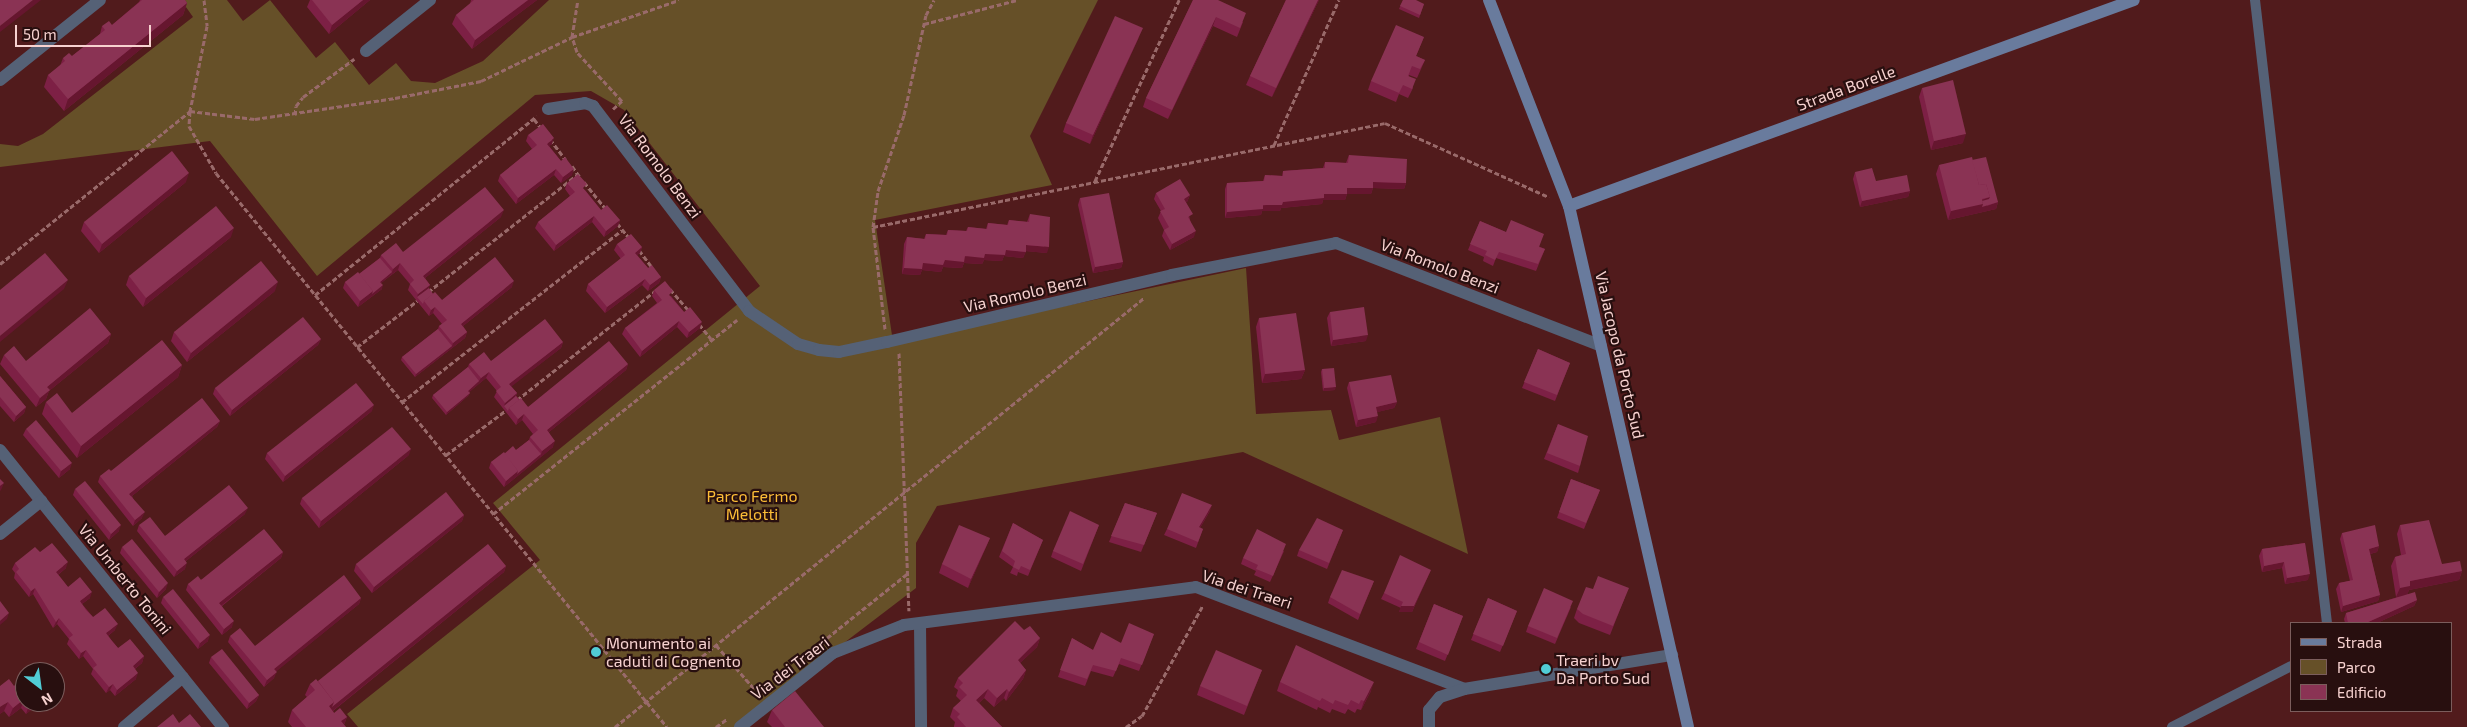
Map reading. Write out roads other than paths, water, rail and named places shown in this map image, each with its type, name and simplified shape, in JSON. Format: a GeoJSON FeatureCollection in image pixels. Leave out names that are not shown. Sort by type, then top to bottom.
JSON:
{"type":"FeatureCollection","features":[{"type":"Feature","properties":{"kind":"street"},"geometry":{"type":"LineString","coordinates":[[0,80],[100,0]]}},
{"type":"Feature","properties":{"kind":"street"},"geometry":{"type":"LineString","coordinates":[[366,51],[430,0]]}},
{"type":"Feature","properties":{"kind":"street","name":"Via Jacopo da Porto Sud"},"geometry":{"type":"LineString","coordinates":[[1489,0],[1569,206],[1688,727]]}},
{"type":"Feature","properties":{"kind":"street","name":"Strada Borelle"},"geometry":{"type":"LineString","coordinates":[[1569,206],[2134,0]]}},
{"type":"Feature","properties":{"kind":"street","name":"Via Romolo Benzi"},"geometry":{"type":"LineString","coordinates":[[548,109],[585,102],[603,117],[749,311],[798,344],[819,350],[839,352],[1172,275],[1336,243],[1601,346]]}},
{"type":"Feature","properties":{"kind":"street","name":"Via Umberto Tonini"},"geometry":{"type":"LineString","coordinates":[[0,450],[223,727]]}},
{"type":"Feature","properties":{"kind":"street"},"geometry":{"type":"LineString","coordinates":[[0,534],[41,501]]}},
{"type":"Feature","properties":{"kind":"street","name":"Via dei Traeri"},"geometry":{"type":"LineString","coordinates":[[740,727],[833,653],[914,624],[1196,587],[1464,688]]}},
{"type":"Feature","properties":{"kind":"street"},"geometry":{"type":"LineString","coordinates":[[914,624],[922,727]]}},
{"type":"Feature","properties":{"kind":"street","name":"Via dei Traeri"},"geometry":{"type":"LineString","coordinates":[[1429,727],[1429,710],[1440,697],[1464,688],[1672,655]]}},
{"type":"Feature","properties":{"kind":"street"},"geometry":{"type":"LineString","coordinates":[[124,727],[183,677]]}},
{"type":"Feature","properties":{"kind":"lane"},"geometry":{"type":"LineString","coordinates":[[2256,0],[2327,622]]}},
{"type":"Feature","properties":{"kind":"lane"},"geometry":{"type":"LineString","coordinates":[[2172,727],[2290,667]]}},
{"type":"Feature","properties":{"kind":"place","name":"Monumento ai caduti di Cognento"},"geometry":{"type":"Point","coordinates":[596,652]}},
{"type":"Feature","properties":{"kind":"place","name":"Traeri bv Da Porto Sud"},"geometry":{"type":"Point","coordinates":[1546,669]}},
{"type":"Feature","properties":{"kind":"park label","name":"Parco Fermo Melotti"},"geometry":{"type":"Point","coordinates":[752,505]}}]}
